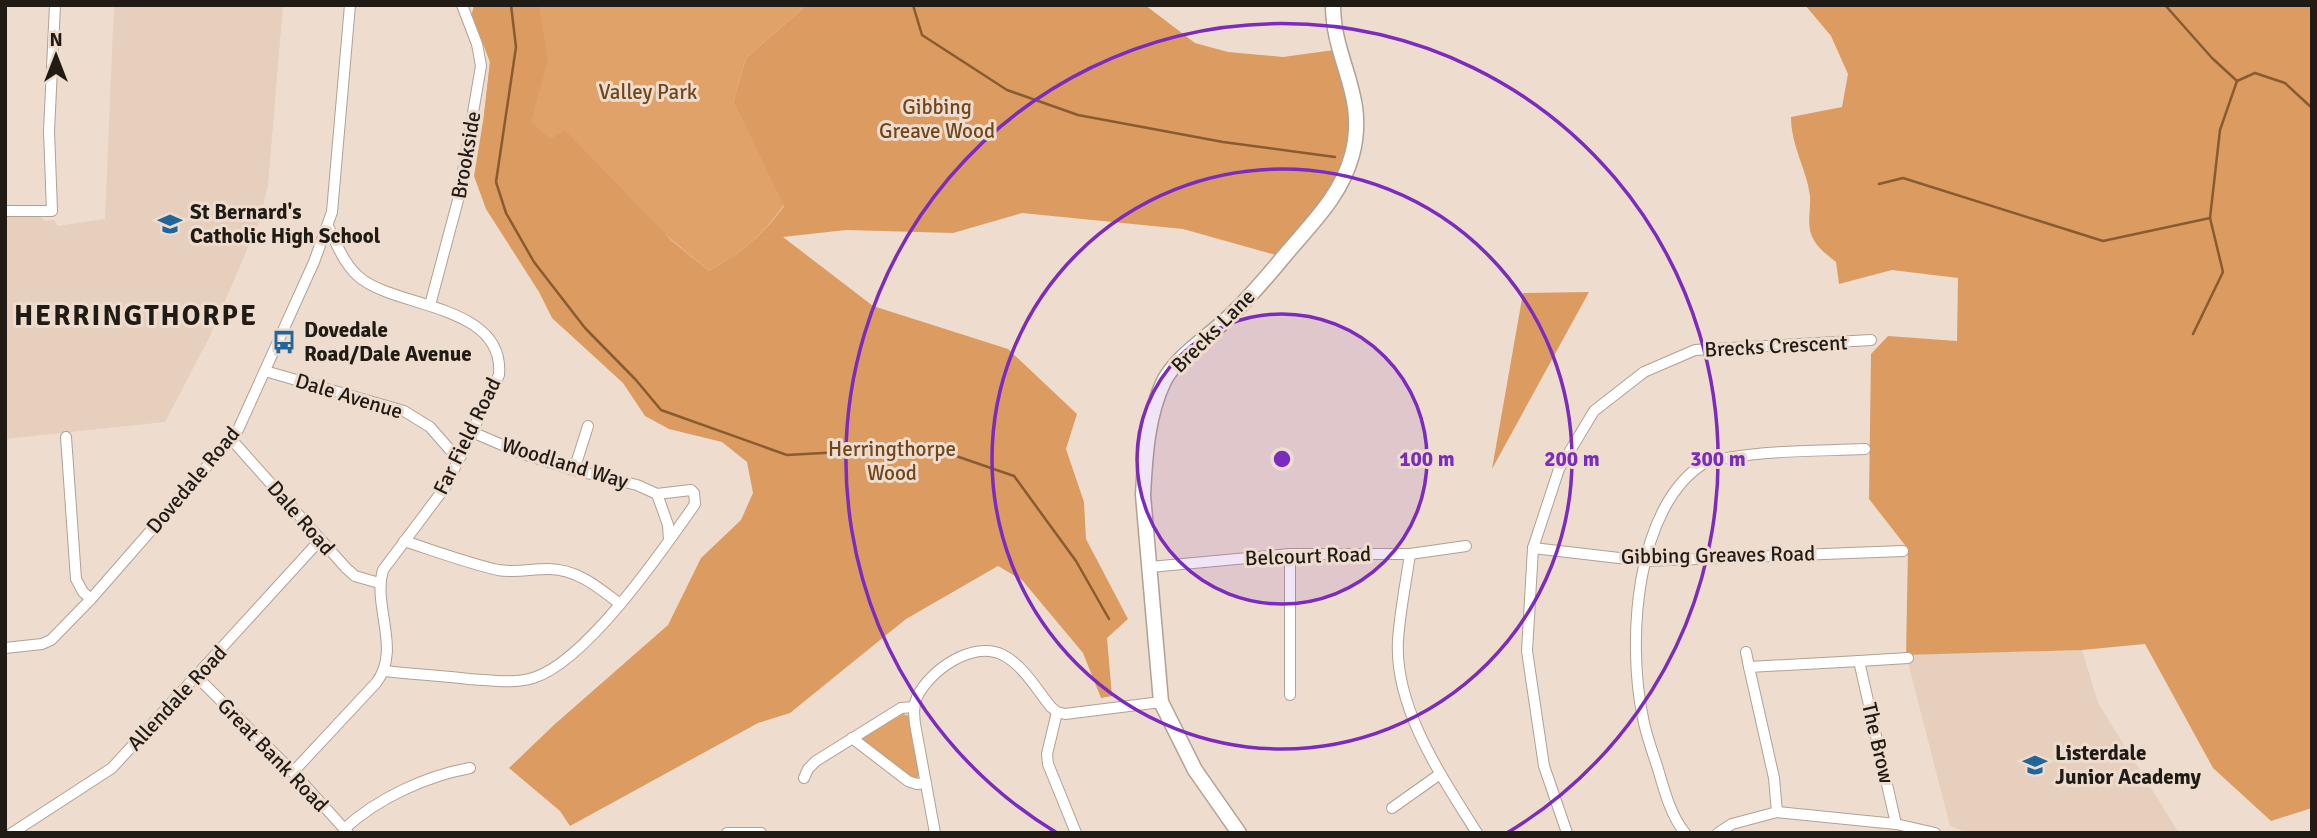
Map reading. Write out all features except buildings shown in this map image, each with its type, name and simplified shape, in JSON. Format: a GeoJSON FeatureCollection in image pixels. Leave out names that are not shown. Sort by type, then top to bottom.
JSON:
{"type":"FeatureCollection","features":[{"type":"Feature","properties":{"kind":"street"},"geometry":{"type":"LineString","coordinates":[[5,211],[52,211],[49,131],[55,5]]}},
{"type":"Feature","properties":{"kind":"street","name":"Dovedale Road"},"geometry":{"type":"LineString","coordinates":[[5,648],[42,644],[51,640],[91,599],[232,440],[328,226],[334,198],[350,5]]}},
{"type":"Feature","properties":{"kind":"street","name":"Brookside"},"geometry":{"type":"LineString","coordinates":[[430,305],[458,200],[481,66],[477,44],[462,5]]}},
{"type":"Feature","properties":{"kind":"street","name":"Brecks Lane"},"geometry":{"type":"LineString","coordinates":[[1240,833],[1195,769],[1161,702],[1143,495],[1144,466],[1152,416],[1166,379],[1184,358],[1230,317],[1276,267],[1332,201],[1345,177],[1353,153],[1357,118],[1352,86],[1333,23],[1333,5]]}},
{"type":"Feature","properties":{"kind":"street","name":"Far Field Road"},"geometry":{"type":"LineString","coordinates":[[328,226],[349,267],[359,278],[398,297],[453,312],[473,324],[496,350],[500,363],[499,375],[461,456],[436,500],[383,570],[379,583]]}},
{"type":"Feature","properties":{"kind":"street","name":"Brecks Crescent"},"geometry":{"type":"LineString","coordinates":[[1567,833],[1544,766],[1527,651],[1533,548],[1559,469],[1594,411],[1644,372],[1695,350],[1871,340]]}},
{"type":"Feature","properties":{"kind":"street","name":"Dale Avenue"},"geometry":{"type":"LineString","coordinates":[[265,371],[404,411],[430,426],[451,451],[461,456]]}},
{"type":"Feature","properties":{"kind":"street"},"geometry":{"type":"LineString","coordinates":[[574,470],[588,426]]}},
{"type":"Feature","properties":{"kind":"street","name":"Woodland Way"},"geometry":{"type":"LineString","coordinates":[[384,671],[502,681],[531,679],[544,674],[567,657],[620,604],[695,504],[694,493],[686,489],[657,494],[619,480],[574,470],[523,454],[472,432]]}},
{"type":"Feature","properties":{"kind":"street"},"geometry":{"type":"LineString","coordinates":[[66,437],[76,579],[83,592],[91,599]]}},
{"type":"Feature","properties":{"kind":"street","name":"Dale Road"},"geometry":{"type":"LineString","coordinates":[[232,440],[355,576],[379,583]]}},
{"type":"Feature","properties":{"kind":"street"},"geometry":{"type":"LineString","coordinates":[[1685,833],[1662,784],[1642,718],[1636,653],[1638,603],[1645,561],[1656,523],[1676,488],[1707,461],[1753,453],[1865,449]]}},
{"type":"Feature","properties":{"kind":"street","name":"Woodland Way"},"geometry":{"type":"LineString","coordinates":[[657,494],[668,525],[669,540]]}},
{"type":"Feature","properties":{"kind":"street","name":"Allendale Road"},"geometry":{"type":"LineString","coordinates":[[12,833],[112,768],[320,540]]}},
{"type":"Feature","properties":{"kind":"street"},"geometry":{"type":"LineString","coordinates":[[404,541],[497,569],[516,572],[546,569],[577,575],[620,604]]}},
{"type":"Feature","properties":{"kind":"street","name":"Belcourt Road"},"geometry":{"type":"LineString","coordinates":[[1150,567],[1290,554],[1410,554],[1466,546]]}},
{"type":"Feature","properties":{"kind":"street","name":"Gibbing Greaves Road"},"geometry":{"type":"LineString","coordinates":[[1533,548],[1645,561],[1903,551]]}},
{"type":"Feature","properties":{"kind":"street"},"geometry":{"type":"LineString","coordinates":[[1290,554],[1290,695]]}},
{"type":"Feature","properties":{"kind":"street"},"geometry":{"type":"LineString","coordinates":[[1410,554],[1398,642],[1404,697],[1440,774],[1477,833]]}},
{"type":"Feature","properties":{"kind":"street"},"geometry":{"type":"LineString","coordinates":[[293,772],[384,671],[387,650],[379,583]]}},
{"type":"Feature","properties":{"kind":"street"},"geometry":{"type":"LineString","coordinates":[[935,833],[914,707],[929,680],[952,662],[968,653],[992,651],[1011,660],[1057,712],[1065,714],[1161,702]]}},
{"type":"Feature","properties":{"kind":"street"},"geometry":{"type":"LineString","coordinates":[[1746,653],[1774,778],[1777,811]]}},
{"type":"Feature","properties":{"kind":"street"},"geometry":{"type":"LineString","coordinates":[[1749,667],[1908,658]]}},
{"type":"Feature","properties":{"kind":"street","name":"The Brow"},"geometry":{"type":"LineString","coordinates":[[1859,661],[1896,824]]}},
{"type":"Feature","properties":{"kind":"street","name":"Great Bank Road"},"geometry":{"type":"LineString","coordinates":[[197,677],[293,772],[346,831]]}},
{"type":"Feature","properties":{"kind":"street"},"geometry":{"type":"LineString","coordinates":[[804,778],[811,765],[852,738],[901,708],[914,707]]}},
{"type":"Feature","properties":{"kind":"street"},"geometry":{"type":"LineString","coordinates":[[1057,712],[1047,754],[1048,764],[1076,833]]}},
{"type":"Feature","properties":{"kind":"street"},"geometry":{"type":"LineString","coordinates":[[852,738],[855,743],[908,781],[926,783]]}},
{"type":"Feature","properties":{"kind":"street"},"geometry":{"type":"LineString","coordinates":[[346,831],[363,813],[412,787],[435,776],[470,768]]}},
{"type":"Feature","properties":{"kind":"street"},"geometry":{"type":"LineString","coordinates":[[1392,808],[1440,774]]}},
{"type":"Feature","properties":{"kind":"street"},"geometry":{"type":"LineString","coordinates":[[1718,833],[1732,824],[1777,811],[1896,824],[1935,833]]}},
{"type":"Feature","properties":{"kind":"street"},"geometry":{"type":"LineString","coordinates":[[727,833],[761,833]]}},
{"type":"Feature","properties":{"kind":"shaded area","name":"St Bernard's Catholic High School"},"geometry":{"type":"Polygon","coordinates":[[[114,5],[283,5],[268,185],[259,222],[209,338],[165,422],[5,439],[5,216],[41,217],[45,221],[54,220],[58,226],[105,219],[114,5]]]}},
{"type":"Feature","properties":{"kind":"shaded area","name":"Listerdale Junior Academy"},"geometry":{"type":"Polygon","coordinates":[[[2082,650],[2098,703],[2179,833],[1968,833],[1950,826],[1906,655],[2082,650]]]}},
{"type":"Feature","properties":{"kind":"green space","name":"Valley Park"},"geometry":{"type":"Polygon","coordinates":[[[474,5],[807,5],[746,58],[733,102],[784,205],[750,243],[709,271],[530,122],[484,115],[490,62],[472,14],[474,5]]]}},
{"type":"Feature","properties":{"kind":"green space","name":"Herringthorpe Wood"},"geometry":{"type":"Polygon","coordinates":[[[474,5],[539,5],[548,60],[531,122],[551,139],[565,130],[671,240],[709,271],[750,243],[784,206],[733,102],[746,58],[807,5],[1145,5],[1195,43],[1228,52],[1283,57],[1334,50],[1350,111],[1348,142],[1340,172],[1323,204],[1276,255],[1183,229],[1022,213],[953,233],[846,230],[783,237],[873,306],[1008,349],[1077,414],[1066,449],[1084,502],[1086,539],[1128,619],[1107,638],[1112,696],[1101,698],[1083,653],[1022,580],[998,566],[906,619],[790,713],[758,723],[570,826],[560,811],[509,768],[668,625],[701,558],[741,520],[753,493],[747,462],[722,442],[669,429],[645,416],[623,383],[552,318],[539,292],[486,209],[474,176],[490,62],[472,14],[474,5]]]}},
{"type":"Feature","properties":{"kind":"green space"},"geometry":{"type":"Polygon","coordinates":[[[1805,5],[2312,5],[2312,808],[2271,821],[2213,768],[2145,644],[2082,650],[1906,655],[1908,549],[1869,499],[1871,354],[1888,336],[1957,341],[1958,278],[1892,270],[1839,284],[1836,262],[1813,239],[1809,224],[1808,186],[1794,138],[1791,117],[1842,107],[1848,74],[1831,36],[1805,5]]]}},
{"type":"Feature","properties":{"kind":"green space"},"geometry":{"type":"Polygon","coordinates":[[[1589,292],[1492,469],[1523,293],[1589,292]]]}},
{"type":"Feature","properties":{"kind":"green space"},"geometry":{"type":"Polygon","coordinates":[[[903,714],[909,716],[920,774],[912,780],[862,740],[862,737],[903,714]]]}},
{"type":"Feature","properties":{"kind":"waterway"},"geometry":{"type":"LineString","coordinates":[[511,5],[516,47],[496,182],[506,213],[534,262],[585,328],[661,410],[787,455],[877,450],[956,456],[1014,476],[1076,561],[1109,619]]}},
{"type":"Feature","properties":{"kind":"waterway"},"geometry":{"type":"LineString","coordinates":[[913,5],[922,35],[1007,90],[1078,115],[1223,142],[1335,157]]}},
{"type":"Feature","properties":{"kind":"waterway"},"geometry":{"type":"LineString","coordinates":[[2165,5],[2212,58],[2237,81],[2255,73],[2285,83],[2312,108]]}},
{"type":"Feature","properties":{"kind":"waterway"},"geometry":{"type":"LineString","coordinates":[[2193,334],[2223,272],[2210,218],[2220,130],[2237,81]]}},
{"type":"Feature","properties":{"kind":"waterway"},"geometry":{"type":"LineString","coordinates":[[1879,184],[1903,178],[2103,241],[2210,218]]}},
{"type":"Feature","properties":{"kind":"place","name":"St Bernard's Catholic High School"},"geometry":{"type":"Point","coordinates":[170,224]}},
{"type":"Feature","properties":{"kind":"place","name":"Dovedale Road/Dale Avenue"},"geometry":{"type":"Point","coordinates":[284,342]}},
{"type":"Feature","properties":{"kind":"place","name":"Listerdale Junior Academy"},"geometry":{"type":"Point","coordinates":[2035,765]}},
{"type":"Feature","properties":{"kind":"district","name":"HERRINGTHORPE"},"geometry":{"type":"Point","coordinates":[136,315]}},
{"type":"Feature","properties":{"kind":"park label","name":"Gibbing Greave Wood"},"geometry":{"type":"Point","coordinates":[937,119]}}]}
